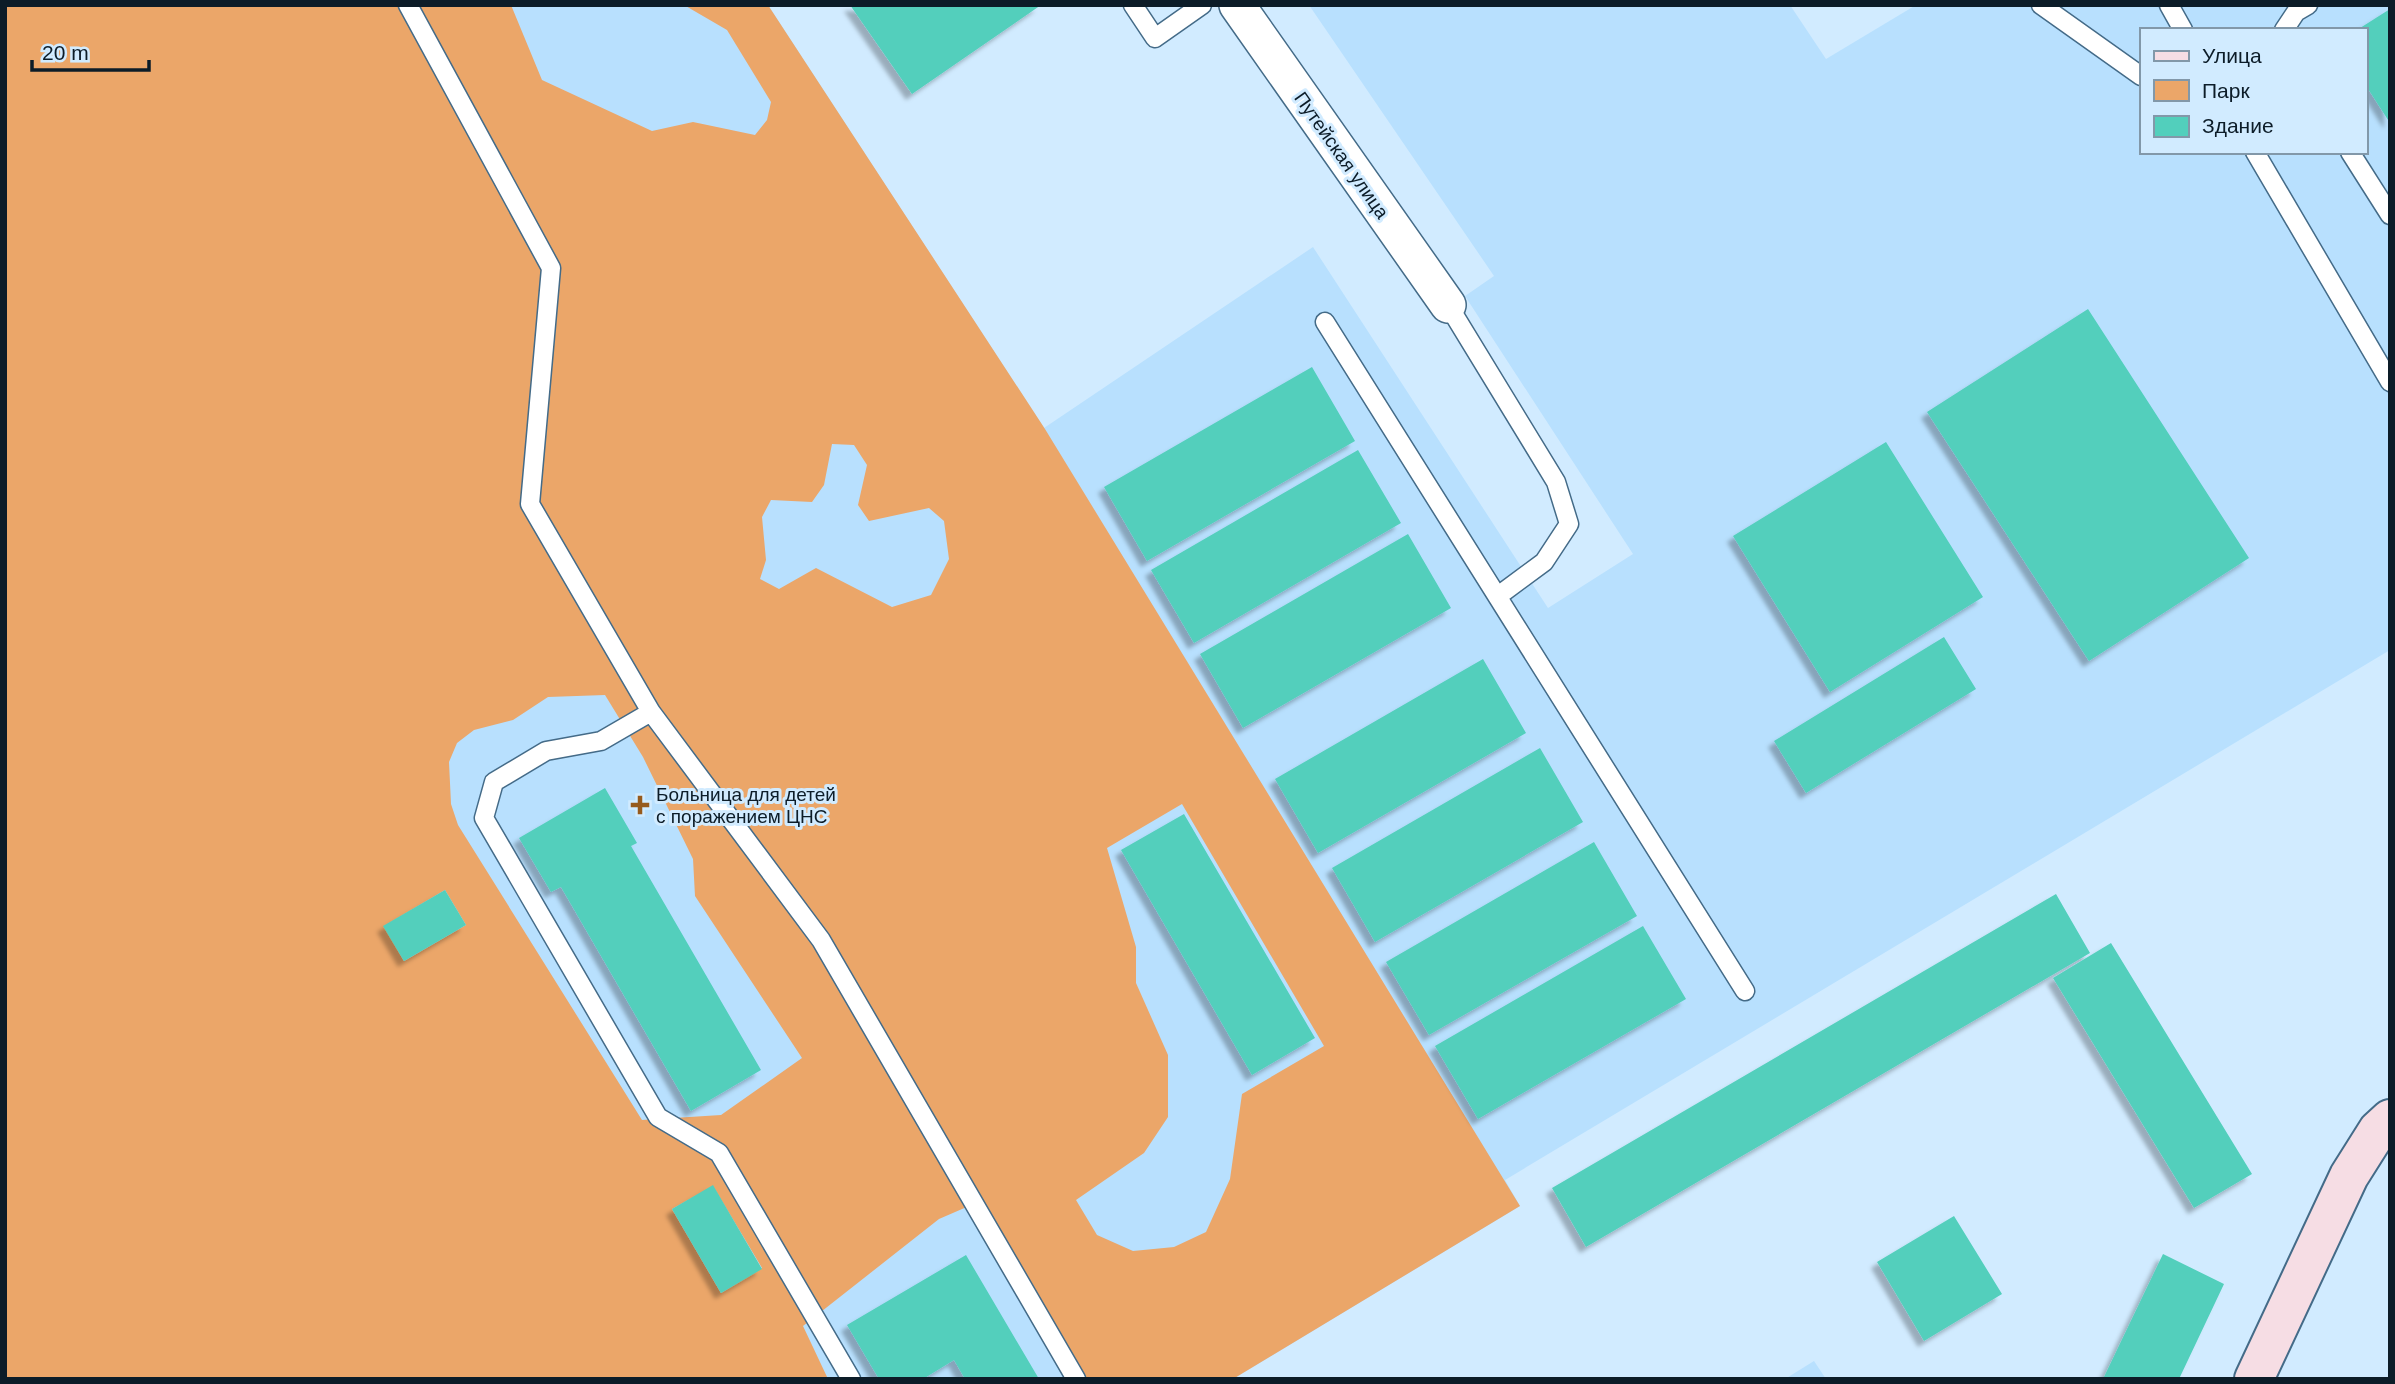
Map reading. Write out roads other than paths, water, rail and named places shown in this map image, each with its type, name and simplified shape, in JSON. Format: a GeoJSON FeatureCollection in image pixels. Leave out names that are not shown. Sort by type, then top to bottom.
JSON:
{"type":"FeatureCollection","features":[{"type":"Feature","properties":{"kind":"street","name":"Путейская улица"},"geometry":{"type":"LineString","coordinates":[[1237,5],[1448,305]]}},
{"type":"Feature","properties":{"kind":"street"},"geometry":{"type":"LineString","coordinates":[[2254,1379],[2349,1176],[2378,1130],[2390,1119]]}},
{"type":"Feature","properties":{"kind":"lane"},"geometry":{"type":"LineString","coordinates":[[408,5],[551,268],[530,504],[651,712],[821,940],[1076,1379]]}},
{"type":"Feature","properties":{"kind":"lane"},"geometry":{"type":"LineString","coordinates":[[1133,5],[1156,38],[1202,5]]}},
{"type":"Feature","properties":{"kind":"lane"},"geometry":{"type":"LineString","coordinates":[[2041,5],[2140,75]]}},
{"type":"Feature","properties":{"kind":"lane"},"geometry":{"type":"LineString","coordinates":[[2169,5],[2182,28]]}},
{"type":"Feature","properties":{"kind":"lane"},"geometry":{"type":"LineString","coordinates":[[2285,28],[2296,12],[2308,5]]}},
{"type":"Feature","properties":{"kind":"lane"},"geometry":{"type":"LineString","coordinates":[[2351,154],[2390,215]]}},
{"type":"Feature","properties":{"kind":"lane"},"geometry":{"type":"LineString","coordinates":[[2254,155],[2390,383]]}},
{"type":"Feature","properties":{"kind":"lane"},"geometry":{"type":"LineString","coordinates":[[1448,305],[1556,482],[1569,524],[1544,562],[1498,596]]}},
{"type":"Feature","properties":{"kind":"lane"},"geometry":{"type":"LineString","coordinates":[[1325,322],[1745,991]]}},
{"type":"Feature","properties":{"kind":"lane"},"geometry":{"type":"LineString","coordinates":[[651,712],[601,741],[546,751],[494,782],[484,818],[657,1117],[719,1153],[851,1379]]}},
{"type":"Feature","properties":{"kind":"place","name":"Больница для детей с поражением ЦНС"},"geometry":{"type":"Point","coordinates":[640,805]}}]}
